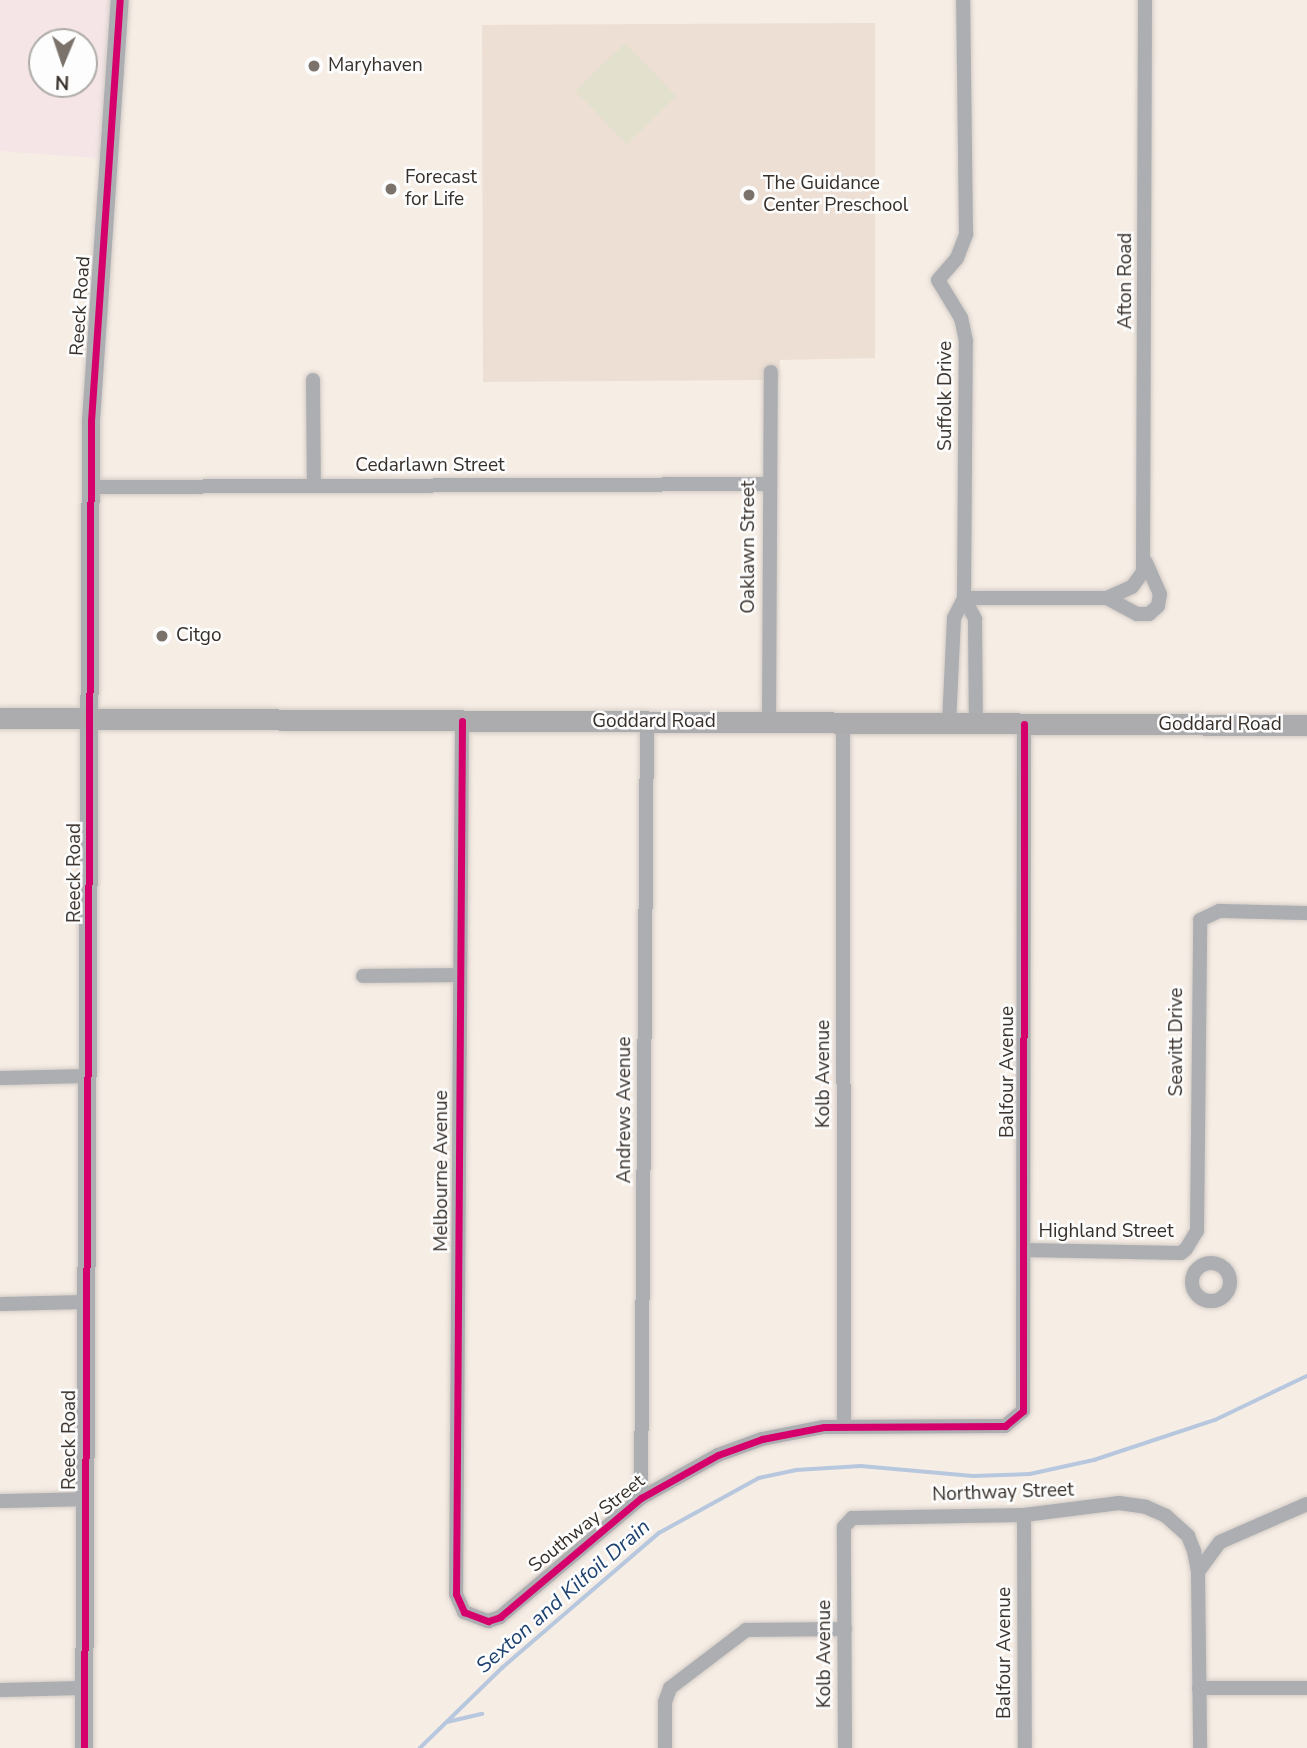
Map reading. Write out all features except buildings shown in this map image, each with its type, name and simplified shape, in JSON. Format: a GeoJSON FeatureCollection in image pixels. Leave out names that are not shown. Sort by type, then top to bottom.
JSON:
{"type":"FeatureCollection","features":[{"type":"Feature","properties":{"kind":"main road","name":"Goddard Road"},"geometry":{"type":"LineString","coordinates":[[0,719],[1307,725]]}},
{"type":"Feature","properties":{"kind":"street","name":"Reeck Road"},"geometry":{"type":"LineString","coordinates":[[84,1748],[93,348],[120,0]]}},
{"type":"Feature","properties":{"kind":"street","name":"Suffolk Drive"},"geometry":{"type":"LineString","coordinates":[[949,724],[954,618],[964,598],[966,341],[961,318],[939,280],[957,258],[966,234],[964,0]]}},
{"type":"Feature","properties":{"kind":"street","name":"Afton Road"},"geometry":{"type":"LineString","coordinates":[[1107,598],[1124,610],[1149,614],[1158,606],[1160,594],[1146,562],[1145,0]]}},
{"type":"Feature","properties":{"kind":"street","name":"Oaklawn Street"},"geometry":{"type":"LineString","coordinates":[[769,723],[768,484],[771,372]]}},
{"type":"Feature","properties":{"kind":"street"},"geometry":{"type":"LineString","coordinates":[[313,380],[314,485]]}},
{"type":"Feature","properties":{"kind":"street","name":"Cedarlawn Street"},"geometry":{"type":"LineString","coordinates":[[91,487],[768,484]]}},
{"type":"Feature","properties":{"kind":"street","name":"Afton Road"},"geometry":{"type":"LineString","coordinates":[[1107,598],[1132,587],[1146,562]]}},
{"type":"Feature","properties":{"kind":"street","name":"Suffolk Drive"},"geometry":{"type":"LineString","coordinates":[[964,598],[975,620],[976,724]]}},
{"type":"Feature","properties":{"kind":"street"},"geometry":{"type":"LineString","coordinates":[[964,598],[1107,598]]}},
{"type":"Feature","properties":{"kind":"street","name":"Melbourne Avenue"},"geometry":{"type":"LineString","coordinates":[[462,721],[456,1594],[469,1616]]}},
{"type":"Feature","properties":{"kind":"street","name":"Andrews Avenue"},"geometry":{"type":"LineString","coordinates":[[641,1498],[647,722]]}},
{"type":"Feature","properties":{"kind":"street","name":"Kolb Avenue"},"geometry":{"type":"LineString","coordinates":[[843,723],[844,1426]]}},
{"type":"Feature","properties":{"kind":"street","name":"Balfour Avenue"},"geometry":{"type":"LineString","coordinates":[[1018,1419],[1024,1404],[1024,724]]}},
{"type":"Feature","properties":{"kind":"street","name":"Seavitt Drive"},"geometry":{"type":"LineString","coordinates":[[1186,1249],[1196,1231],[1200,920],[1219,911],[1307,913]]}},
{"type":"Feature","properties":{"kind":"street"},"geometry":{"type":"LineString","coordinates":[[363,976],[459,975]]}},
{"type":"Feature","properties":{"kind":"street"},"geometry":{"type":"LineString","coordinates":[[0,1078],[89,1076]]}},
{"type":"Feature","properties":{"kind":"street"},"geometry":{"type":"LineString","coordinates":[[1186,1249],[1199,1266]]}},
{"type":"Feature","properties":{"kind":"street","name":"Highland Street"},"geometry":{"type":"LineString","coordinates":[[1024,1250],[1181,1253],[1186,1249]]}},
{"type":"Feature","properties":{"kind":"street"},"geometry":{"type":"LineString","coordinates":[[0,1304],[87,1302]]}},
{"type":"Feature","properties":{"kind":"street","name":"Southway Street"},"geometry":{"type":"LineString","coordinates":[[469,1616],[481,1621],[500,1617],[641,1498],[689,1468],[740,1446],[793,1432],[844,1426],[1005,1426],[1018,1419]]}},
{"type":"Feature","properties":{"kind":"street"},"geometry":{"type":"LineString","coordinates":[[0,1501],[85,1499]]}},
{"type":"Feature","properties":{"kind":"street","name":"Northway Street"},"geometry":{"type":"LineString","coordinates":[[849,1521],[860,1515],[1024,1515],[1119,1503],[1146,1507],[1166,1516],[1188,1535],[1198,1572],[1200,1748]]}},
{"type":"Feature","properties":{"kind":"street"},"geometry":{"type":"LineString","coordinates":[[1198,1572],[1220,1542],[1307,1504]]}},
{"type":"Feature","properties":{"kind":"street","name":"Balfour Avenue"},"geometry":{"type":"LineString","coordinates":[[1024,1515],[1025,1748]]}},
{"type":"Feature","properties":{"kind":"street","name":"Kolb Avenue"},"geometry":{"type":"LineString","coordinates":[[845,1748],[844,1527],[849,1521]]}},
{"type":"Feature","properties":{"kind":"street"},"geometry":{"type":"LineString","coordinates":[[665,1748],[665,1702],[670,1688],[746,1630],[845,1629]]}},
{"type":"Feature","properties":{"kind":"street"},"geometry":{"type":"LineString","coordinates":[[0,1690],[84,1688]]}},
{"type":"Feature","properties":{"kind":"street"},"geometry":{"type":"LineString","coordinates":[[1199,1688],[1307,1688]]}},
{"type":"Feature","properties":{"kind":"shaded area"},"geometry":{"type":"Polygon","coordinates":[[[0,0],[120,0],[110,159],[0,151],[0,0]]]}},
{"type":"Feature","properties":{"kind":"shaded area"},"geometry":{"type":"Polygon","coordinates":[[[875,23],[875,358],[780,360],[779,380],[483,382],[482,25],[875,23]]]}},
{"type":"Feature","properties":{"kind":"shaded area"},"geometry":{"type":"Polygon","coordinates":[[[625,43],[676,96],[627,144],[575,91],[625,43]]]}},
{"type":"Feature","properties":{"kind":"waterway","name":"Sexton and Kilfoil Drain"},"geometry":{"type":"LineString","coordinates":[[420,1748],[502,1668],[659,1533],[759,1478],[796,1470],[861,1466],[973,1476],[1030,1474],[1094,1460],[1215,1420],[1307,1376]]}},
{"type":"Feature","properties":{"kind":"waterway"},"geometry":{"type":"LineString","coordinates":[[447,1722],[482,1714]]}},
{"type":"Feature","properties":{"kind":"cycle path"},"geometry":{"type":"LineString","coordinates":[[84,1748],[91,421],[120,0]]}},
{"type":"Feature","properties":{"kind":"cycle path"},"geometry":{"type":"LineString","coordinates":[[462,721],[456,1594],[464,1612],[488,1621],[500,1617],[641,1498],[718,1455],[762,1439],[824,1427],[1005,1426],[1023,1411],[1024,724]]}},
{"type":"Feature","properties":{"kind":"place","name":"Maryhaven"},"geometry":{"type":"Point","coordinates":[314,66]}},
{"type":"Feature","properties":{"kind":"place","name":"Forecast for Life"},"geometry":{"type":"Point","coordinates":[391,189]}},
{"type":"Feature","properties":{"kind":"place","name":"The Guidance Center Preschool"},"geometry":{"type":"Point","coordinates":[749,195]}},
{"type":"Feature","properties":{"kind":"place","name":"Citgo"},"geometry":{"type":"Point","coordinates":[162,636]}}]}
